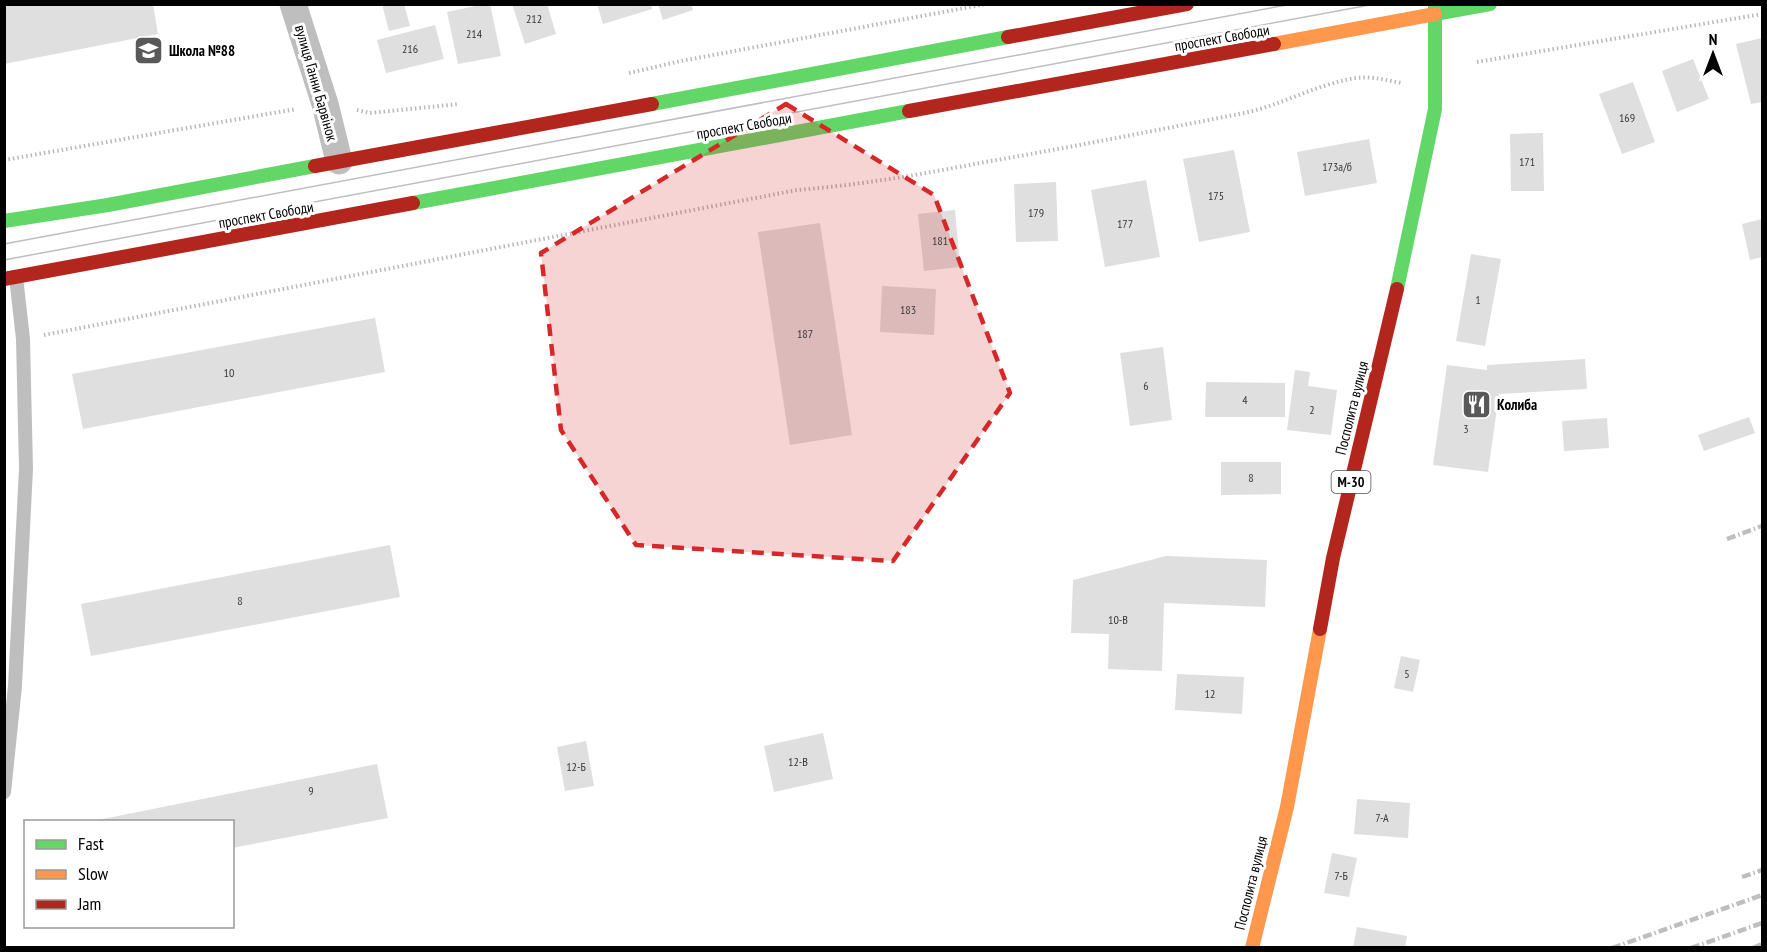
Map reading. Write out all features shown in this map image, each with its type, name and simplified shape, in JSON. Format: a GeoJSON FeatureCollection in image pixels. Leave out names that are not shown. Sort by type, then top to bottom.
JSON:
{"type":"FeatureCollection","features":[{"type":"Feature","properties":{"kind":"main road"},"geometry":{"type":"LineString","coordinates":[[4,220],[108,205],[1187,4]]}},
{"type":"Feature","properties":{"kind":"main road","name":"проспект Свободи"},"geometry":{"type":"LineString","coordinates":[[10,278],[1435,9],[1490,4]]}},
{"type":"Feature","properties":{"kind":"main road","name":"Посполита вулиця"},"geometry":{"type":"LineString","coordinates":[[1252,948],[1287,807],[1333,558],[1392,315],[1435,110],[1435,9]]}},
{"type":"Feature","properties":{"kind":"street","name":"вулиця Ганни Барвінок"},"geometry":{"type":"LineString","coordinates":[[293,4],[325,104],[339,161]]}},
{"type":"Feature","properties":{"kind":"lane"},"geometry":{"type":"LineString","coordinates":[[4,792],[15,686],[26,469],[23,339],[10,278]]}},
{"type":"Feature","properties":{"kind":"path"},"geometry":{"type":"LineString","coordinates":[[623,74],[986,4]]}},
{"type":"Feature","properties":{"kind":"path"},"geometry":{"type":"LineString","coordinates":[[1478,62],[1762,14]]}},
{"type":"Feature","properties":{"kind":"path"},"geometry":{"type":"LineString","coordinates":[[23,339],[797,190],[847,186],[902,177],[1153,131],[1264,108],[1332,83],[1358,78],[1375,78],[1401,83]]}},
{"type":"Feature","properties":{"kind":"path"},"geometry":{"type":"LineString","coordinates":[[4,160],[325,104],[370,113],[460,104]]}},
{"type":"Feature","properties":{"kind":"highlighted area"},"geometry":{"type":"Polygon","coordinates":[[[786,104],[934,195],[1010,393],[893,561],[636,545],[561,430],[541,253],[786,104]]]}},
{"type":"Feature","properties":{"kind":"building"},"geometry":{"type":"Polygon","coordinates":[[[4,4],[153,4],[158,34],[4,64],[4,4]]]}},
{"type":"Feature","properties":{"kind":"building"},"geometry":{"type":"Polygon","coordinates":[[[382,4],[404,4],[410,26],[389,31],[382,4]]]}},
{"type":"Feature","properties":{"kind":"building"},"geometry":{"type":"Polygon","coordinates":[[[490,4],[501,56],[458,64],[447,12],[490,4]]]}},
{"type":"Feature","properties":{"kind":"building"},"geometry":{"type":"Polygon","coordinates":[[[512,4],[547,4],[556,34],[525,44],[512,4]]]}},
{"type":"Feature","properties":{"kind":"building"},"geometry":{"type":"Polygon","coordinates":[[[597,4],[651,4],[652,9],[603,24],[597,4]]]}},
{"type":"Feature","properties":{"kind":"building"},"geometry":{"type":"Polygon","coordinates":[[[658,4],[691,4],[693,10],[663,20],[658,4]]]}},
{"type":"Feature","properties":{"kind":"building"},"geometry":{"type":"Polygon","coordinates":[[[435,25],[444,59],[386,73],[377,40],[435,25]]]}},
{"type":"Feature","properties":{"kind":"building"},"geometry":{"type":"Polygon","coordinates":[[[1762,38],[1762,102],[1751,104],[1736,44],[1762,38]]]}},
{"type":"Feature","properties":{"kind":"building"},"geometry":{"type":"Polygon","coordinates":[[[1693,59],[1709,99],[1677,112],[1662,71],[1693,59]]]}},
{"type":"Feature","properties":{"kind":"building"},"geometry":{"type":"Polygon","coordinates":[[[1633,82],[1655,142],[1622,154],[1599,94],[1633,82]]]}},
{"type":"Feature","properties":{"kind":"building"},"geometry":{"type":"Polygon","coordinates":[[[1543,133],[1544,191],[1511,191],[1510,134],[1543,133]]]}},
{"type":"Feature","properties":{"kind":"building"},"geometry":{"type":"Polygon","coordinates":[[[1369,139],[1377,183],[1305,196],[1297,152],[1369,139]]]}},
{"type":"Feature","properties":{"kind":"building"},"geometry":{"type":"Polygon","coordinates":[[[1234,150],[1250,232],[1199,242],[1183,159],[1234,150]]]}},
{"type":"Feature","properties":{"kind":"building"},"geometry":{"type":"Polygon","coordinates":[[[1146,180],[1160,257],[1105,267],[1091,190],[1146,180]]]}},
{"type":"Feature","properties":{"kind":"building"},"geometry":{"type":"Polygon","coordinates":[[[1056,182],[1058,241],[1016,242],[1014,184],[1056,182]]]}},
{"type":"Feature","properties":{"kind":"building"},"geometry":{"type":"Polygon","coordinates":[[[955,210],[960,267],[924,271],[918,214],[955,210]]]}},
{"type":"Feature","properties":{"kind":"building"},"geometry":{"type":"Polygon","coordinates":[[[1762,219],[1762,257],[1750,260],[1742,224],[1762,219]]]}},
{"type":"Feature","properties":{"kind":"building"},"geometry":{"type":"Polygon","coordinates":[[[820,223],[852,435],[790,445],[758,232],[820,223]]]}},
{"type":"Feature","properties":{"kind":"building"},"geometry":{"type":"Polygon","coordinates":[[[1471,254],[1501,259],[1485,346],[1456,341],[1471,254]]]}},
{"type":"Feature","properties":{"kind":"building"},"geometry":{"type":"Polygon","coordinates":[[[882,286],[936,289],[934,335],[880,332],[882,286]]]}},
{"type":"Feature","properties":{"kind":"building"},"geometry":{"type":"Polygon","coordinates":[[[375,318],[385,372],[83,429],[72,374],[375,318]]]}},
{"type":"Feature","properties":{"kind":"building"},"geometry":{"type":"Polygon","coordinates":[[[1163,347],[1172,420],[1130,426],[1120,353],[1163,347]]]}},
{"type":"Feature","properties":{"kind":"building"},"geometry":{"type":"Polygon","coordinates":[[[1585,359],[1587,389],[1499,394],[1488,472],[1433,465],[1447,365],[1487,370],[1487,365],[1585,359]]]}},
{"type":"Feature","properties":{"kind":"building"},"geometry":{"type":"Polygon","coordinates":[[[1295,370],[1310,372],[1308,386],[1337,390],[1331,435],[1287,430],[1295,370]]]}},
{"type":"Feature","properties":{"kind":"building"},"geometry":{"type":"Polygon","coordinates":[[[1206,382],[1285,383],[1285,417],[1205,417],[1206,382]]]}},
{"type":"Feature","properties":{"kind":"building"},"geometry":{"type":"Polygon","coordinates":[[[1749,417],[1755,433],[1704,451],[1698,435],[1749,417]]]}},
{"type":"Feature","properties":{"kind":"building"},"geometry":{"type":"Polygon","coordinates":[[[1607,418],[1609,448],[1564,451],[1562,421],[1607,418]]]}},
{"type":"Feature","properties":{"kind":"building"},"geometry":{"type":"Polygon","coordinates":[[[1221,462],[1281,462],[1281,494],[1221,495],[1221,462]]]}},
{"type":"Feature","properties":{"kind":"building"},"geometry":{"type":"Polygon","coordinates":[[[390,545],[400,597],[91,656],[81,604],[390,545]]]}},
{"type":"Feature","properties":{"kind":"building"},"geometry":{"type":"Polygon","coordinates":[[[1166,556],[1267,560],[1265,607],[1164,603],[1162,671],[1108,669],[1109,634],[1071,633],[1073,580],[1166,556]]]}},
{"type":"Feature","properties":{"kind":"building"},"geometry":{"type":"Polygon","coordinates":[[[1401,656],[1420,660],[1413,692],[1394,688],[1401,656]]]}},
{"type":"Feature","properties":{"kind":"building"},"geometry":{"type":"Polygon","coordinates":[[[1177,674],[1244,677],[1242,714],[1175,710],[1177,674]]]}},
{"type":"Feature","properties":{"kind":"building"},"geometry":{"type":"Polygon","coordinates":[[[823,733],[833,779],[774,792],[764,746],[823,733]]]}},
{"type":"Feature","properties":{"kind":"building"},"geometry":{"type":"Polygon","coordinates":[[[586,741],[594,786],[565,791],[557,747],[586,741]]]}},
{"type":"Feature","properties":{"kind":"building"},"geometry":{"type":"Polygon","coordinates":[[[377,764],[388,818],[234,848],[234,820],[98,820],[377,764]]]}},
{"type":"Feature","properties":{"kind":"building"},"geometry":{"type":"Polygon","coordinates":[[[1357,799],[1410,803],[1408,838],[1354,834],[1357,799]]]}},
{"type":"Feature","properties":{"kind":"building"},"geometry":{"type":"Polygon","coordinates":[[[1332,853],[1357,858],[1349,897],[1324,893],[1332,853]]]}},
{"type":"Feature","properties":{"kind":"building"},"geometry":{"type":"Polygon","coordinates":[[[1357,927],[1407,936],[1405,948],[1353,948],[1357,927]]]}},
{"type":"Feature","properties":{"kind":"tram line"},"geometry":{"type":"LineString","coordinates":[[4,244],[1292,4]]}},
{"type":"Feature","properties":{"kind":"tram line"},"geometry":{"type":"LineString","coordinates":[[4,260],[1375,4]]}},
{"type":"Feature","properties":{"kind":"railway"},"geometry":{"type":"LineString","coordinates":[[1727,539],[1762,526]]}},
{"type":"Feature","properties":{"kind":"railway"},"geometry":{"type":"LineString","coordinates":[[1742,877],[1762,870]]}},
{"type":"Feature","properties":{"kind":"railway"},"geometry":{"type":"LineString","coordinates":[[1612,948],[1762,895]]}},
{"type":"Feature","properties":{"kind":"railway"},"geometry":{"type":"LineString","coordinates":[[1691,948],[1762,923]]}},
{"type":"Feature","properties":{"kind":"railway"},"geometry":{"type":"LineString","coordinates":[[1753,948],[1762,944]]}},
{"type":"Feature","properties":{"kind":"traffic: fast"},"geometry":{"type":"LineString","coordinates":[[1397,289],[1435,109],[1435,4]]}},
{"type":"Feature","properties":{"kind":"traffic: fast"},"geometry":{"type":"LineString","coordinates":[[1435,14],[1490,4]]}},
{"type":"Feature","properties":{"kind":"traffic: fast"},"geometry":{"type":"LineString","coordinates":[[652,104],[1008,37]]}},
{"type":"Feature","properties":{"kind":"traffic: fast"},"geometry":{"type":"LineString","coordinates":[[413,203],[909,111]]}},
{"type":"Feature","properties":{"kind":"traffic: fast"},"geometry":{"type":"LineString","coordinates":[[4,221],[108,205],[315,166]]}},
{"type":"Feature","properties":{"kind":"traffic: slow"},"geometry":{"type":"LineString","coordinates":[[1274,44],[1435,14]]}},
{"type":"Feature","properties":{"kind":"traffic: slow"},"geometry":{"type":"LineString","coordinates":[[1252,948],[1287,807],[1320,629]]}},
{"type":"Feature","properties":{"kind":"traffic: jam"},"geometry":{"type":"LineString","coordinates":[[1008,37],[1187,4]]}},
{"type":"Feature","properties":{"kind":"traffic: jam"},"geometry":{"type":"LineString","coordinates":[[909,111],[1274,44]]}},
{"type":"Feature","properties":{"kind":"traffic: jam"},"geometry":{"type":"LineString","coordinates":[[315,166],[652,104]]}},
{"type":"Feature","properties":{"kind":"traffic: jam"},"geometry":{"type":"LineString","coordinates":[[4,279],[413,203]]}},
{"type":"Feature","properties":{"kind":"traffic: jam"},"geometry":{"type":"LineString","coordinates":[[1320,629],[1333,558],[1397,289]]}},
{"type":"Feature","properties":{"kind":"place","name":"Школа №88"},"geometry":{"type":"Point","coordinates":[148,51]}},
{"type":"Feature","properties":{"kind":"place","name":"Колиба"},"geometry":{"type":"Point","coordinates":[1476,405]}}]}
